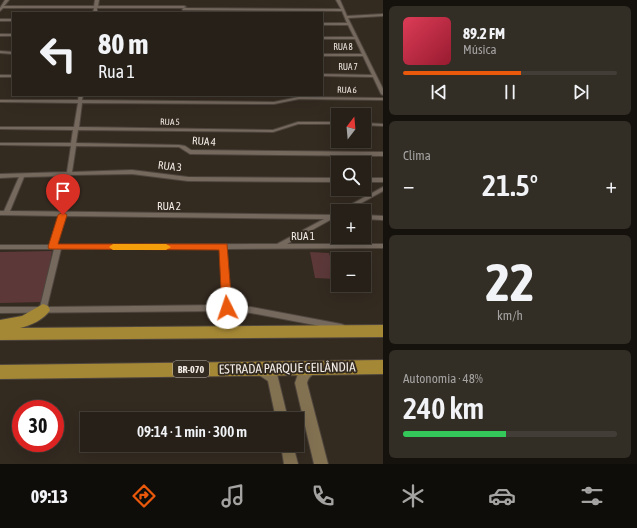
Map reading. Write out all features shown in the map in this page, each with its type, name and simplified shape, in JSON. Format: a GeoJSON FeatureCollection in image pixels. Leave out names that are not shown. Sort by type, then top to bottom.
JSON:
{"type":"FeatureCollection","features":[{"type":"Feature","properties":{"kind":"highway"},"geometry":{"type":"LineString","coordinates":[[0,326],[25,321],[43,310]]}},
{"type":"Feature","properties":{"kind":"highway"},"geometry":{"type":"LineString","coordinates":[[0,334],[383,331]]}},
{"type":"Feature","properties":{"kind":"highway","name":"ESTRADA PARQUE CEILÂNDIA"},"geometry":{"type":"LineString","coordinates":[[0,372],[383,367]]}},
{"type":"Feature","properties":{"kind":"main road"},"geometry":{"type":"LineString","coordinates":[[314,367],[303,375],[301,383],[321,464]]}},
{"type":"Feature","properties":{"kind":"main road"},"geometry":{"type":"LineString","coordinates":[[257,368],[270,375],[272,378],[280,412]]}},
{"type":"Feature","properties":{"kind":"main road"},"geometry":{"type":"LineString","coordinates":[[288,452],[291,464]]}},
{"type":"Feature","properties":{"kind":"street"},"geometry":{"type":"LineString","coordinates":[[0,10],[7,0]]}},
{"type":"Feature","properties":{"kind":"street"},"geometry":{"type":"LineString","coordinates":[[95,12],[97,0]]}},
{"type":"Feature","properties":{"kind":"street"},"geometry":{"type":"LineString","coordinates":[[183,10],[186,0]]}},
{"type":"Feature","properties":{"kind":"street"},"geometry":{"type":"LineString","coordinates":[[338,0],[383,94]]}},
{"type":"Feature","properties":{"kind":"street"},"geometry":{"type":"LineString","coordinates":[[3,7],[96,7],[183,10],[342,10]]}},
{"type":"Feature","properties":{"kind":"street"},"geometry":{"type":"LineString","coordinates":[[346,17],[383,15]]}},
{"type":"Feature","properties":{"kind":"street"},"geometry":{"type":"LineString","coordinates":[[0,20],[12,20]]}},
{"type":"Feature","properties":{"kind":"street"},"geometry":{"type":"LineString","coordinates":[[323,24],[349,24]]}},
{"type":"Feature","properties":{"kind":"street"},"geometry":{"type":"LineString","coordinates":[[0,35],[12,35]]}},
{"type":"Feature","properties":{"kind":"street"},"geometry":{"type":"LineString","coordinates":[[323,38],[356,38]]}},
{"type":"Feature","properties":{"kind":"street"},"geometry":{"type":"LineString","coordinates":[[0,52],[12,52]]}},
{"type":"Feature","properties":{"kind":"street","name":"RUA 8"},"geometry":{"type":"LineString","coordinates":[[323,55],[363,55]]}},
{"type":"Feature","properties":{"kind":"street","name":"RUA 7"},"geometry":{"type":"LineString","coordinates":[[323,75],[374,76]]}},
{"type":"Feature","properties":{"kind":"street"},"geometry":{"type":"LineString","coordinates":[[0,76],[12,76]]}},
{"type":"Feature","properties":{"kind":"street"},"geometry":{"type":"LineString","coordinates":[[69,175],[81,96]]}},
{"type":"Feature","properties":{"kind":"street","name":"RUA 6"},"geometry":{"type":"LineString","coordinates":[[0,101],[274,103],[299,98],[383,99]]}},
{"type":"Feature","properties":{"kind":"street","name":"RUA 5"},"geometry":{"type":"LineString","coordinates":[[0,128],[280,131],[291,123],[331,124]]}},
{"type":"Feature","properties":{"kind":"street"},"geometry":{"type":"LineString","coordinates":[[371,124],[383,125]]}},
{"type":"Feature","properties":{"kind":"street","name":"RUA 4"},"geometry":{"type":"LineString","coordinates":[[0,144],[179,146],[184,147],[190,152],[383,154]]}},
{"type":"Feature","properties":{"kind":"street","name":"RUA 3"},"geometry":{"type":"LineString","coordinates":[[0,176],[132,172],[188,179],[331,180]]}},
{"type":"Feature","properties":{"kind":"street"},"geometry":{"type":"LineString","coordinates":[[3,213],[22,176]]}},
{"type":"Feature","properties":{"kind":"street"},"geometry":{"type":"LineString","coordinates":[[371,180],[383,180]]}},
{"type":"Feature","properties":{"kind":"street"},"geometry":{"type":"LineString","coordinates":[[356,204],[383,189]]}},
{"type":"Feature","properties":{"kind":"street","name":"RUA 2"},"geometry":{"type":"LineString","coordinates":[[3,213],[63,215],[331,217]]}},
{"type":"Feature","properties":{"kind":"street"},"geometry":{"type":"LineString","coordinates":[[43,310],[55,247],[63,215]]}},
{"type":"Feature","properties":{"kind":"street"},"geometry":{"type":"LineString","coordinates":[[371,218],[383,218]]}},
{"type":"Feature","properties":{"kind":"street"},"geometry":{"type":"LineString","coordinates":[[278,246],[331,219]]}},
{"type":"Feature","properties":{"kind":"street","name":"RUA 1"},"geometry":{"type":"LineString","coordinates":[[0,248],[383,246]]}},
{"type":"Feature","properties":{"kind":"street"},"geometry":{"type":"LineString","coordinates":[[223,247],[227,308]]}},
{"type":"Feature","properties":{"kind":"street"},"geometry":{"type":"LineString","coordinates":[[0,310],[227,308],[251,310],[362,331]]}},
{"type":"Feature","properties":{"kind":"shaded area"},"geometry":{"type":"Polygon","coordinates":[[[52,251],[44,302],[0,303],[0,252],[52,251]]]}},
{"type":"Feature","properties":{"kind":"shaded area"},"geometry":{"type":"Polygon","coordinates":[[[310,252],[329,253],[331,260],[331,279],[315,278],[310,252]]]}},
{"type":"Feature","properties":{"kind":"slow traffic"},"geometry":{"type":"LineString","coordinates":[[113,247],[166,247]]}},
{"type":"Feature","properties":{"kind":"route"},"geometry":{"type":"LineString","coordinates":[[63,215],[52,247],[223,247],[227,308]]}}]}
